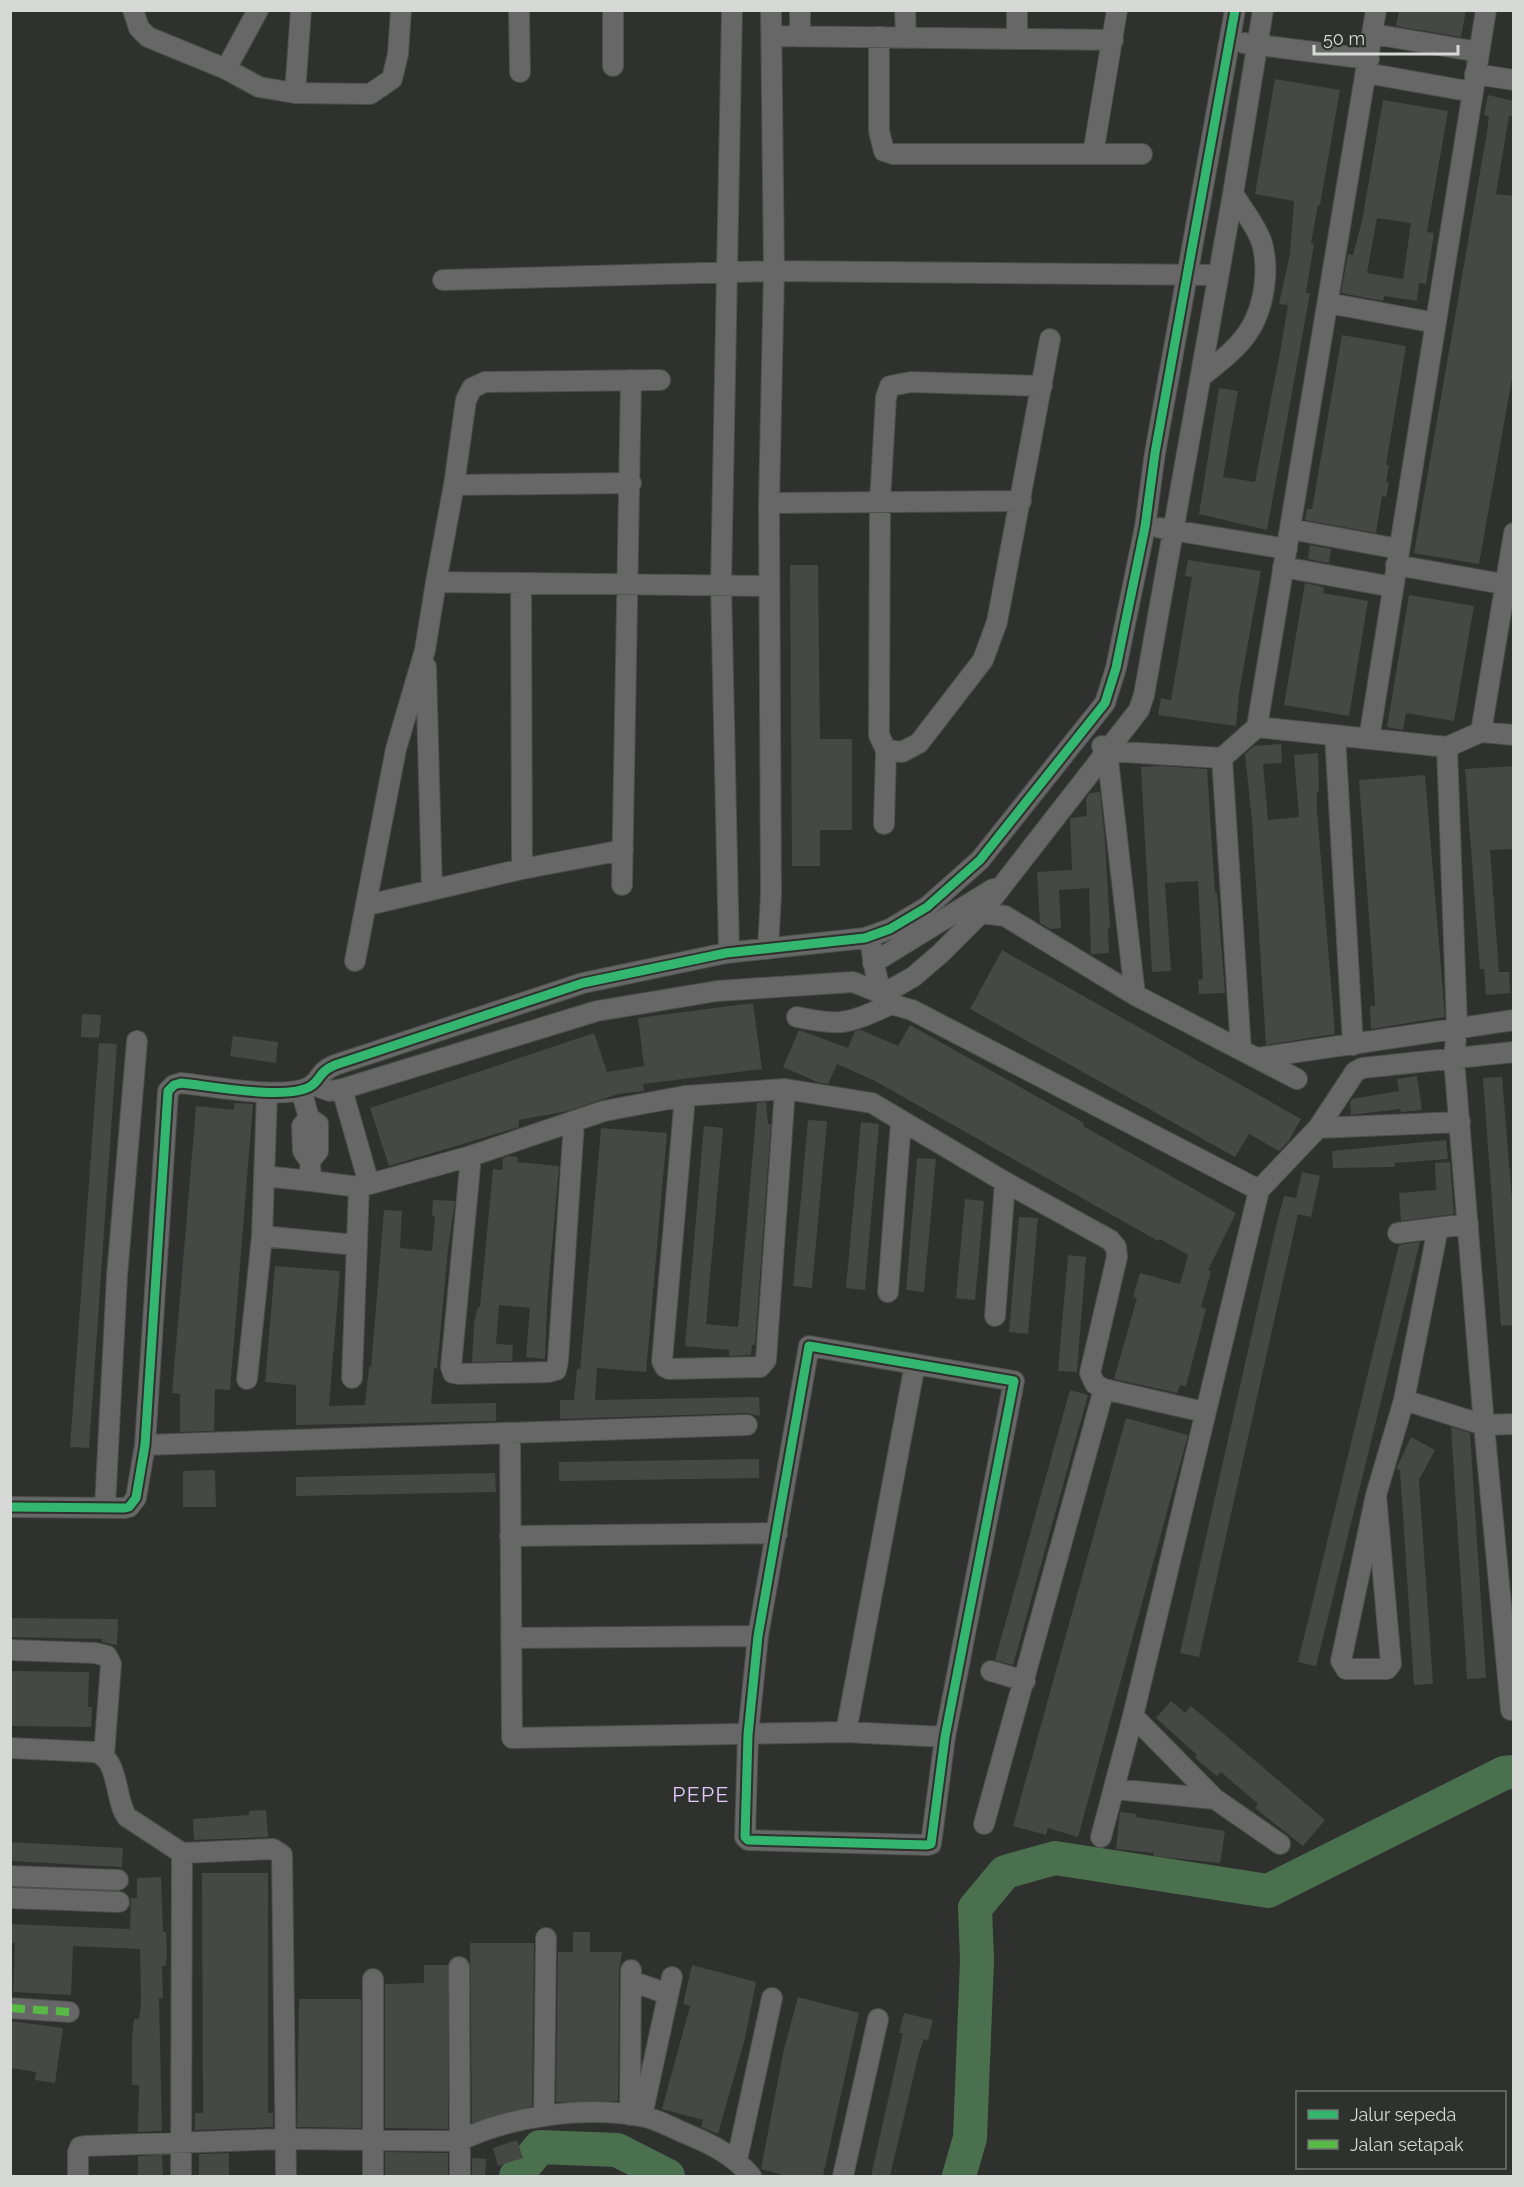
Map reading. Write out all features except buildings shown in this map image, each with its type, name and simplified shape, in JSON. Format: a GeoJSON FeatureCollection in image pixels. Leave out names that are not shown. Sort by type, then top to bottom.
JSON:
{"type":"FeatureCollection","features":[{"type":"Feature","properties":{"kind":"street"},"geometry":{"type":"LineString","coordinates":[[132,10],[139,28],[148,37],[226,69],[259,87],[295,93],[370,94],[382,88],[392,79],[398,54],[401,10]]}},
{"type":"Feature","properties":{"kind":"street"},"geometry":{"type":"LineString","coordinates":[[226,69],[258,10]]}},
{"type":"Feature","properties":{"kind":"street"},"geometry":{"type":"LineString","coordinates":[[295,93],[301,10]]}},
{"type":"Feature","properties":{"kind":"street"},"geometry":{"type":"LineString","coordinates":[[519,10],[520,72]]}},
{"type":"Feature","properties":{"kind":"street"},"geometry":{"type":"LineString","coordinates":[[613,10],[613,66]]}},
{"type":"Feature","properties":{"kind":"street"},"geometry":{"type":"LineString","coordinates":[[729,952],[721,585],[725,274],[732,10]]}},
{"type":"Feature","properties":{"kind":"street"},"geometry":{"type":"LineString","coordinates":[[768,949],[771,894],[769,504],[774,272],[771,10]]}},
{"type":"Feature","properties":{"kind":"street"},"geometry":{"type":"LineString","coordinates":[[800,10],[800,37]]}},
{"type":"Feature","properties":{"kind":"street"},"geometry":{"type":"LineString","coordinates":[[905,10],[906,38]]}},
{"type":"Feature","properties":{"kind":"street"},"geometry":{"type":"LineString","coordinates":[[1017,10],[1017,39]]}},
{"type":"Feature","properties":{"kind":"street"},"geometry":{"type":"LineString","coordinates":[[1093,154],[1117,10]]}},
{"type":"Feature","properties":{"kind":"street"},"geometry":{"type":"LineString","coordinates":[[311,1181],[310,1161],[318,1151],[318,1124],[309,1118],[307,1087],[322,1070],[583,983],[729,952],[870,936],[890,929],[927,907],[980,860],[1086,730],[1105,703],[1116,668],[1145,527],[1155,453],[1235,10]]}},
{"type":"Feature","properties":{"kind":"street"},"geometry":{"type":"LineString","coordinates":[[797,1017],[831,1024],[845,1023],[887,999],[932,961],[981,914],[1001,885],[1139,710],[1144,695],[1172,529],[1202,376],[1217,275],[1233,194],[1263,10]]}},
{"type":"Feature","properties":{"kind":"street"},"geometry":{"type":"LineString","coordinates":[[1107,751],[1222,758],[1257,727],[1376,10]]}},
{"type":"Feature","properties":{"kind":"street"},"geometry":{"type":"LineString","coordinates":[[1369,739],[1486,10]]}},
{"type":"Feature","properties":{"kind":"street"},"geometry":{"type":"LineString","coordinates":[[1373,34],[1479,52]]}},
{"type":"Feature","properties":{"kind":"street"},"geometry":{"type":"LineString","coordinates":[[772,36],[1113,40]]}},
{"type":"Feature","properties":{"kind":"street"},"geometry":{"type":"LineString","coordinates":[[879,37],[879,131],[884,151],[893,154],[1142,154]]}},
{"type":"Feature","properties":{"kind":"street"},"geometry":{"type":"LineString","coordinates":[[1230,40],[1367,66],[1474,83],[1514,80]]}},
{"type":"Feature","properties":{"kind":"street"},"geometry":{"type":"LineString","coordinates":[[1202,376],[1234,351],[1249,333],[1263,304],[1265,270],[1260,238],[1233,194]]}},
{"type":"Feature","properties":{"kind":"street"},"geometry":{"type":"LineString","coordinates":[[443,280],[774,272],[1188,273],[1217,275]]}},
{"type":"Feature","properties":{"kind":"street"},"geometry":{"type":"LineString","coordinates":[[1328,303],[1436,323]]}},
{"type":"Feature","properties":{"kind":"street"},"geometry":{"type":"LineString","coordinates":[[886,750],[902,752],[919,743],[983,660],[997,622],[1050,339]]}},
{"type":"Feature","properties":{"kind":"street"},"geometry":{"type":"LineString","coordinates":[[355,961],[368,905],[396,749],[425,650],[454,485],[465,400],[477,383],[660,380]]}},
{"type":"Feature","properties":{"kind":"street"},"geometry":{"type":"LineString","coordinates":[[622,885],[631,483],[631,381]]}},
{"type":"Feature","properties":{"kind":"street"},"geometry":{"type":"LineString","coordinates":[[884,824],[886,750],[879,735],[880,502],[886,397],[890,386],[911,382],[1042,386]]}},
{"type":"Feature","properties":{"kind":"street"},"geometry":{"type":"LineString","coordinates":[[454,485],[631,483]]}},
{"type":"Feature","properties":{"kind":"street"},"geometry":{"type":"LineString","coordinates":[[769,504],[1021,501]]}},
{"type":"Feature","properties":{"kind":"street"},"geometry":{"type":"LineString","coordinates":[[1145,527],[1172,529],[1393,587]]}},
{"type":"Feature","properties":{"kind":"street"},"geometry":{"type":"LineString","coordinates":[[1290,529],[1509,586]]}},
{"type":"Feature","properties":{"kind":"street"},"geometry":{"type":"LineString","coordinates":[[1482,732],[1509,586],[1514,532]]}},
{"type":"Feature","properties":{"kind":"street"},"geometry":{"type":"LineString","coordinates":[[436,582],[769,586]]}},
{"type":"Feature","properties":{"kind":"street"},"geometry":{"type":"LineString","coordinates":[[521,583],[522,869]]}},
{"type":"Feature","properties":{"kind":"street"},"geometry":{"type":"LineString","coordinates":[[425,650],[432,890]]}},
{"type":"Feature","properties":{"kind":"street"},"geometry":{"type":"LineString","coordinates":[[1257,727],[1447,747],[1482,732],[1514,735]]}},
{"type":"Feature","properties":{"kind":"street"},"geometry":{"type":"LineString","coordinates":[[1086,730],[1107,751],[1135,994]]}},
{"type":"Feature","properties":{"kind":"street"},"geometry":{"type":"LineString","coordinates":[[1335,735],[1353,1045]]}},
{"type":"Feature","properties":{"kind":"street"},"geometry":{"type":"LineString","coordinates":[[1447,747],[1457,1026],[1454,1059],[1484,1425],[1511,1710]]}},
{"type":"Feature","properties":{"kind":"street"},"geometry":{"type":"LineString","coordinates":[[1222,758],[1250,1054]]}},
{"type":"Feature","properties":{"kind":"street"},"geometry":{"type":"LineString","coordinates":[[368,905],[522,869],[623,850]]}},
{"type":"Feature","properties":{"kind":"street"},"geometry":{"type":"LineString","coordinates":[[1001,885],[1024,927]]}},
{"type":"Feature","properties":{"kind":"street"},"geometry":{"type":"LineString","coordinates":[[873,963],[1001,885]]}},
{"type":"Feature","properties":{"kind":"street"},"geometry":{"type":"LineString","coordinates":[[981,914],[1005,916],[1135,994],[1297,1079]]}},
{"type":"Feature","properties":{"kind":"street"},"geometry":{"type":"LineString","coordinates":[[870,936],[873,963],[887,999]]}},
{"type":"Feature","properties":{"kind":"street"},"geometry":{"type":"LineString","coordinates":[[10,1507],[125,1508],[134,1503],[145,1445],[168,1091],[174,1085],[181,1083],[267,1093],[307,1087],[330,1091],[597,1011],[717,991],[853,982],[912,1010],[1259,1190]]}},
{"type":"Feature","properties":{"kind":"street"},"geometry":{"type":"LineString","coordinates":[[1250,1054],[1353,1045],[1457,1026],[1514,1020]]}},
{"type":"Feature","properties":{"kind":"street"},"geometry":{"type":"LineString","coordinates":[[105,1508],[117,1276],[137,1041]]}},
{"type":"Feature","properties":{"kind":"street"},"geometry":{"type":"LineString","coordinates":[[1101,1837],[1133,1716],[1259,1190],[1318,1128],[1355,1072],[1362,1068],[1514,1052]]}},
{"type":"Feature","properties":{"kind":"street"},"geometry":{"type":"LineString","coordinates":[[342,1089],[364,1185],[356,1245],[352,1378]]}},
{"type":"Feature","properties":{"kind":"street"},"geometry":{"type":"LineString","coordinates":[[264,1176],[364,1185],[471,1156],[604,1111],[685,1096],[785,1089],[872,1103],[1005,1182],[1110,1240],[1116,1246],[1117,1257],[1090,1373],[1095,1384],[1104,1389],[1204,1412]]}},
{"type":"Feature","properties":{"kind":"street"},"geometry":{"type":"LineString","coordinates":[[685,1096],[662,1361],[664,1367],[669,1369],[760,1367],[766,1360],[785,1089]]}},
{"type":"Feature","properties":{"kind":"street"},"geometry":{"type":"LineString","coordinates":[[247,1379],[262,1236],[267,1093]]}},
{"type":"Feature","properties":{"kind":"street"},"geometry":{"type":"LineString","coordinates":[[471,1156],[451,1367],[453,1373],[556,1370],[574,1122]]}},
{"type":"Feature","properties":{"kind":"street"},"geometry":{"type":"LineString","coordinates":[[888,1292],[901,1122]]}},
{"type":"Feature","properties":{"kind":"street"},"geometry":{"type":"LineString","coordinates":[[1318,1128],[1460,1122]]}},
{"type":"Feature","properties":{"kind":"street"},"geometry":{"type":"LineString","coordinates":[[995,1316],[1005,1182]]}},
{"type":"Feature","properties":{"kind":"street"},"geometry":{"type":"LineString","coordinates":[[1398,1233],[1468,1224]]}},
{"type":"Feature","properties":{"kind":"street"},"geometry":{"type":"LineString","coordinates":[[1376,1495],[1391,1664],[1387,1669],[1346,1669],[1341,1661],[1376,1495],[1404,1400],[1438,1228]]}},
{"type":"Feature","properties":{"kind":"street"},"geometry":{"type":"LineString","coordinates":[[262,1236],[356,1245]]}},
{"type":"Feature","properties":{"kind":"street"},"geometry":{"type":"LineString","coordinates":[[809,1346],[915,1364],[1014,1381],[945,1737],[931,1844],[748,1840],[745,1837],[748,1735],[758,1636],[809,1346]]}},
{"type":"Feature","properties":{"kind":"street"},"geometry":{"type":"LineString","coordinates":[[846,1732],[915,1364]]}},
{"type":"Feature","properties":{"kind":"street"},"geometry":{"type":"LineString","coordinates":[[984,1824],[1104,1389]]}},
{"type":"Feature","properties":{"kind":"street"},"geometry":{"type":"LineString","coordinates":[[1404,1400],[1484,1425],[1514,1424]]}},
{"type":"Feature","properties":{"kind":"street"},"geometry":{"type":"LineString","coordinates":[[145,1445],[747,1425]]}},
{"type":"Feature","properties":{"kind":"street"},"geometry":{"type":"LineString","coordinates":[[510,1433],[512,1738],[846,1732],[945,1737]]}},
{"type":"Feature","properties":{"kind":"street"},"geometry":{"type":"LineString","coordinates":[[510,1536],[777,1533]]}},
{"type":"Feature","properties":{"kind":"street"},"geometry":{"type":"LineString","coordinates":[[511,1638],[758,1636]]}},
{"type":"Feature","properties":{"kind":"street"},"geometry":{"type":"LineString","coordinates":[[10,1650],[95,1653],[107,1656],[111,1664],[104,1755]]}},
{"type":"Feature","properties":{"kind":"street"},"geometry":{"type":"LineString","coordinates":[[991,1671],[1025,1681]]}},
{"type":"Feature","properties":{"kind":"street"},"geometry":{"type":"LineString","coordinates":[[1133,1716],[1215,1799],[1280,1844]]}},
{"type":"Feature","properties":{"kind":"street"},"geometry":{"type":"LineString","coordinates":[[10,1748],[94,1752],[104,1755],[110,1762],[122,1810],[127,1817],[182,1853],[273,1848],[282,1855],[286,2176]]}},
{"type":"Feature","properties":{"kind":"street"},"geometry":{"type":"LineString","coordinates":[[1114,1789],[1215,1799]]}},
{"type":"Feature","properties":{"kind":"street"},"geometry":{"type":"LineString","coordinates":[[181,2176],[182,1853]]}},
{"type":"Feature","properties":{"kind":"street"},"geometry":{"type":"LineString","coordinates":[[10,1876],[109,1881],[98,1903]]}},
{"type":"Feature","properties":{"kind":"street"},"geometry":{"type":"LineString","coordinates":[[10,1898],[119,1902]]}},
{"type":"Feature","properties":{"kind":"street"},"geometry":{"type":"LineString","coordinates":[[544,2115],[546,1938]]}},
{"type":"Feature","properties":{"kind":"street"},"geometry":{"type":"LineString","coordinates":[[459,1967],[460,2176]]}},
{"type":"Feature","properties":{"kind":"street"},"geometry":{"type":"LineString","coordinates":[[631,1976],[670,1985],[636,2115],[631,1976]]}},
{"type":"Feature","properties":{"kind":"street"},"geometry":{"type":"LineString","coordinates":[[373,1979],[373,2176]]}},
{"type":"Feature","properties":{"kind":"street"},"geometry":{"type":"LineString","coordinates":[[737,2160],[772,1998]]}},
{"type":"Feature","properties":{"kind":"street"},"geometry":{"type":"LineString","coordinates":[[10,2008],[69,2012]]}},
{"type":"Feature","properties":{"kind":"street"},"geometry":{"type":"LineString","coordinates":[[843,2176],[878,2019]]}},
{"type":"Feature","properties":{"kind":"street"},"geometry":{"type":"LineString","coordinates":[[78,2176],[80,2147],[181,2141],[286,2139],[459,2141],[473,2134],[544,2115],[636,2115],[716,2146],[737,2160],[751,2176]]}},
{"type":"Feature","properties":{"kind":"waterway"},"geometry":{"type":"LineString","coordinates":[[959,2176],[970,2138],[977,1960],[975,1908],[1005,1872],[1055,1858],[1268,1891],[1504,1773],[1514,1772]]}},
{"type":"Feature","properties":{"kind":"waterway"},"geometry":{"type":"LineString","coordinates":[[516,2176],[540,2147],[617,2150],[668,2176]]}},
{"type":"Feature","properties":{"kind":"marked path"},"geometry":{"type":"LineString","coordinates":[[10,2008],[69,2012]]}},
{"type":"Feature","properties":{"kind":"cycle path"},"geometry":{"type":"LineString","coordinates":[[10,1507],[125,1508],[129,1507],[136,1498],[145,1445],[168,1091],[174,1085],[181,1083],[267,1092],[300,1090],[311,1086],[325,1070],[335,1065],[583,983],[726,953],[865,938],[890,929],[927,907],[980,860],[1105,703],[1116,668],[1145,527],[1155,453],[1235,10]]}},
{"type":"Feature","properties":{"kind":"cycle path"},"geometry":{"type":"LineString","coordinates":[[809,1346],[1014,1381],[945,1737],[931,1844],[927,1845],[748,1840],[745,1837],[748,1735],[758,1636],[809,1346]]}},
{"type":"Feature","properties":{"kind":"district","name":"PEPE"},"geometry":{"type":"Point","coordinates":[701,1795]}}]}
